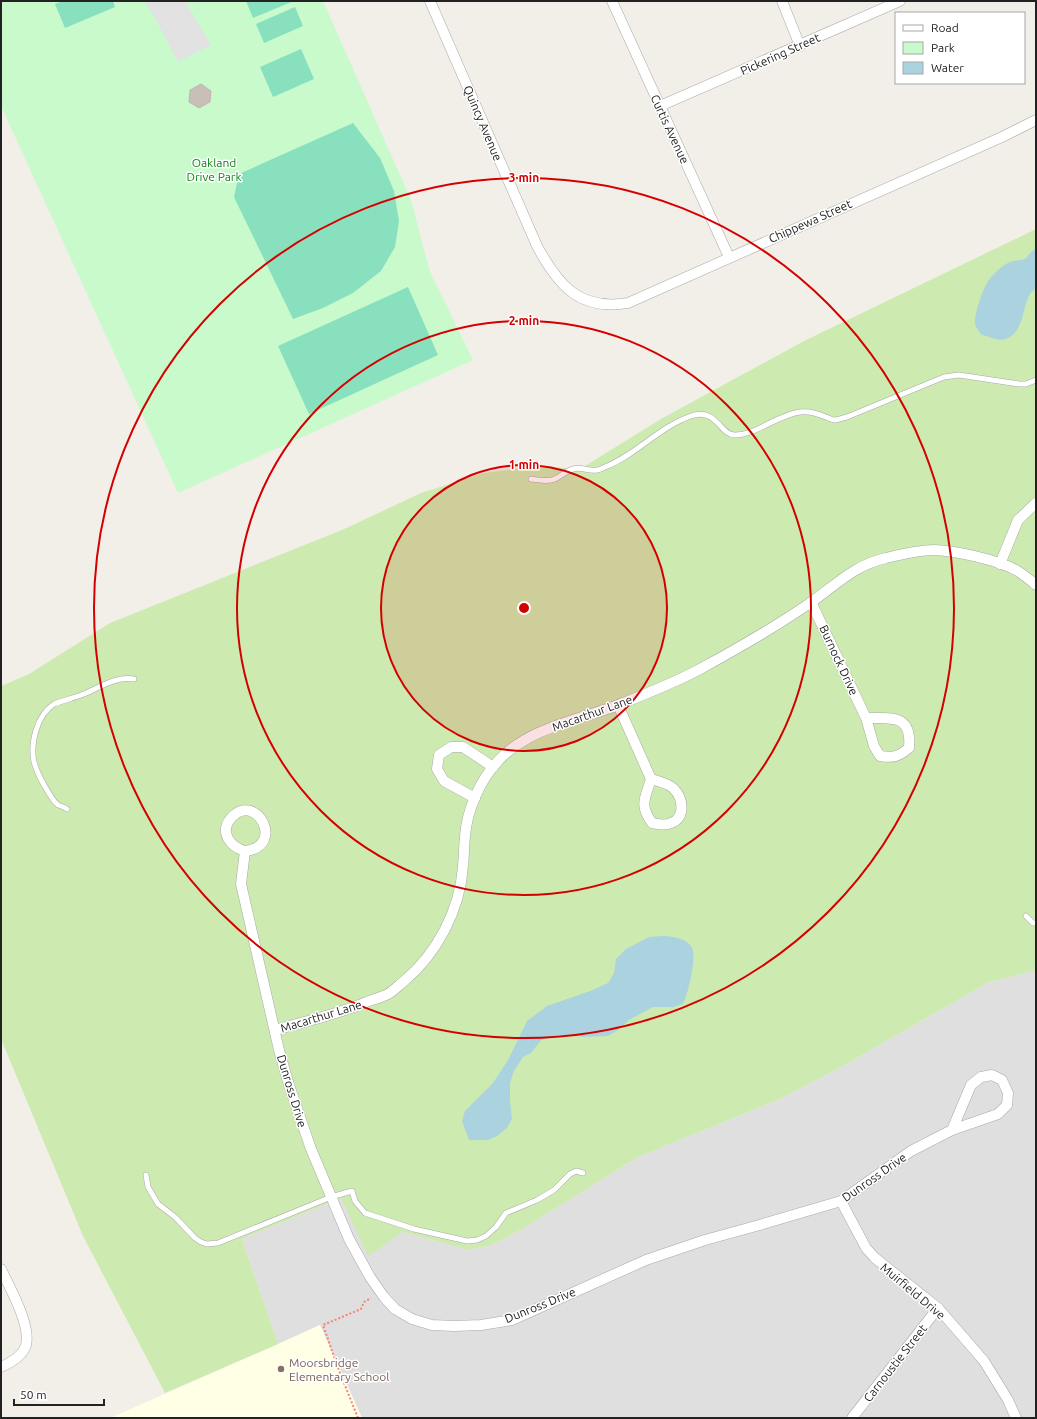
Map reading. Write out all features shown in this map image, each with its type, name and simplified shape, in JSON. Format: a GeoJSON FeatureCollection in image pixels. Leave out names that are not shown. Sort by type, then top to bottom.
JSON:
{"type":"FeatureCollection","features":[{"type":"Feature","properties":{"kind":"street","name":"Quincy Avenue"},"geometry":{"type":"LineString","coordinates":[[430,1],[537,246],[558,281],[570,292],[581,298]]}},
{"type":"Feature","properties":{"kind":"street","name":"Curtis Avenue"},"geometry":{"type":"LineString","coordinates":[[612,1],[729,257]]}},
{"type":"Feature","properties":{"kind":"street"},"geometry":{"type":"LineString","coordinates":[[782,1],[800,46]]}},
{"type":"Feature","properties":{"kind":"street","name":"Pickering Street"},"geometry":{"type":"LineString","coordinates":[[660,106],[900,1]]}},
{"type":"Feature","properties":{"kind":"street","name":"Chippewa Street"},"geometry":{"type":"LineString","coordinates":[[581,298],[599,304],[613,305],[628,303],[1002,137],[1036,120]]}},
{"type":"Feature","properties":{"kind":"street"},"geometry":{"type":"LineString","coordinates":[[1000,564],[1018,520],[1036,503]]}},
{"type":"Feature","properties":{"kind":"street","name":"Macarthur Lane"},"geometry":{"type":"LineString","coordinates":[[275,1030],[347,1010],[388,994],[410,976],[429,955],[445,930],[455,908],[463,868],[465,835],[475,798],[500,758],[528,738],[549,729],[618,705],[699,670],[811,602],[844,577],[863,566],[883,558],[918,551],[935,550],[965,554],[1017,570],[1036,585]]}},
{"type":"Feature","properties":{"kind":"street","name":"Burnock Drive"},"geometry":{"type":"LineString","coordinates":[[811,602],[866,718],[874,746],[880,756],[890,758],[901,755],[909,748],[910,740],[908,731],[902,722],[894,718],[866,718]]}},
{"type":"Feature","properties":{"kind":"street"},"geometry":{"type":"LineString","coordinates":[[618,705],[651,779],[644,803],[645,812],[652,823],[662,825],[672,823],[679,818],[682,808],[680,796],[674,787],[651,779]]}},
{"type":"Feature","properties":{"kind":"street"},"geometry":{"type":"LineString","coordinates":[[475,798],[444,781],[437,769],[439,755],[451,747],[462,747],[493,767]]}},
{"type":"Feature","properties":{"kind":"street","name":"Dunross Drive"},"geometry":{"type":"LineString","coordinates":[[245,851],[241,884],[275,1030],[292,1092],[311,1149],[349,1239],[370,1278],[381,1294],[395,1309],[412,1319],[432,1325],[454,1326],[481,1325],[512,1320],[646,1260],[705,1240],[841,1201],[911,1152],[952,1130],[998,1114],[1007,1105],[1008,1093],[1002,1080],[992,1075],[981,1077],[971,1085],[952,1130]]}},
{"type":"Feature","properties":{"kind":"street","name":"Muirfield Drive"},"geometry":{"type":"LineString","coordinates":[[841,1201],[866,1248],[875,1258],[938,1308],[984,1361],[1008,1400],[1016,1418]]}},
{"type":"Feature","properties":{"kind":"street"},"geometry":{"type":"LineString","coordinates":[[1,1269],[22,1316],[26,1331],[26,1345],[22,1353],[10,1364],[1,1367]]}},
{"type":"Feature","properties":{"kind":"street","name":"Carnoustie Street"},"geometry":{"type":"LineString","coordinates":[[852,1418],[938,1308]]}},
{"type":"Feature","properties":{"kind":"lane"},"geometry":{"type":"LineString","coordinates":[[531,479],[555,479],[578,467],[596,471],[608,466],[640,447],[664,430],[692,416],[706,415],[717,421],[728,434],[733,436],[742,435],[756,430],[781,417],[800,412],[813,412],[835,420],[847,417],[944,377],[959,375],[1019,384],[1026,384],[1036,380]]}},
{"type":"Feature","properties":{"kind":"lane"},"geometry":{"type":"LineString","coordinates":[[67,809],[57,804],[49,794],[34,763],[33,745],[41,718],[54,704],[84,694],[118,679],[134,679]]}},
{"type":"Feature","properties":{"kind":"lane"},"geometry":{"type":"LineString","coordinates":[[1026,916],[1030,921],[1036,923]]}},
{"type":"Feature","properties":{"kind":"lane"},"geometry":{"type":"LineString","coordinates":[[146,1175],[148,1187],[158,1204],[175,1217],[195,1238],[208,1244],[218,1243],[331,1197],[352,1191],[355,1201],[365,1213],[414,1230],[466,1241],[477,1240],[486,1236],[496,1227],[506,1213],[537,1200],[554,1190],[570,1174],[576,1171],[583,1173]]}},
{"type":"Feature","properties":{"kind":"path"},"geometry":{"type":"LineString","coordinates":[[358,1418],[323,1325],[361,1309],[364,1302],[381,1294]]}},
{"type":"Feature","properties":{"kind":"shaded area"},"geometry":{"type":"Polygon","coordinates":[[[144,1],[185,1],[211,45],[178,62],[154,16],[144,1]]]}},
{"type":"Feature","properties":{"kind":"shaded area"},"geometry":{"type":"Polygon","coordinates":[[[1036,970],[1036,1418],[362,1418],[320,1325],[278,1344],[242,1239],[341,1198],[403,1232],[468,1250],[492,1245],[524,1228],[638,1157],[780,1099],[843,1066],[987,983],[1036,970]]]}},
{"type":"Feature","properties":{"kind":"shaded area","name":"Moorsbridge Elementary School"},"geometry":{"type":"Polygon","coordinates":[[[320,1325],[362,1418],[110,1418],[278,1344],[320,1325]]]}},
{"type":"Feature","properties":{"kind":"green space","name":"Oakland Drive Park"},"geometry":{"type":"Polygon","coordinates":[[[1,1],[323,1],[411,200],[430,272],[473,360],[178,493],[1,106],[1,1]]]}},
{"type":"Feature","properties":{"kind":"green space"},"geometry":{"type":"Polygon","coordinates":[[[63,1],[113,1],[115,7],[65,28],[55,4],[63,1]]]}},
{"type":"Feature","properties":{"kind":"green space"},"geometry":{"type":"Polygon","coordinates":[[[246,1],[294,1],[253,18],[246,1]]]}},
{"type":"Feature","properties":{"kind":"green space"},"geometry":{"type":"Polygon","coordinates":[[[295,7],[303,26],[264,43],[256,24],[295,7]]]}},
{"type":"Feature","properties":{"kind":"green space"},"geometry":{"type":"Polygon","coordinates":[[[301,49],[314,79],[273,97],[260,67],[301,49]]]}},
{"type":"Feature","properties":{"kind":"green space"},"geometry":{"type":"Polygon","coordinates":[[[353,123],[380,158],[394,191],[399,221],[395,247],[381,271],[353,293],[323,308],[293,319],[234,197],[239,174],[353,123]]]}},
{"type":"Feature","properties":{"kind":"green space"},"geometry":{"type":"Polygon","coordinates":[[[1036,229],[1036,970],[987,983],[843,1066],[780,1099],[638,1157],[524,1228],[492,1245],[468,1250],[403,1232],[368,1256],[341,1198],[242,1239],[278,1344],[165,1393],[83,1236],[1,1039],[1,686],[29,674],[110,623],[342,530],[421,493],[484,473],[538,466],[580,469],[661,419],[804,341],[1036,229]]]}},
{"type":"Feature","properties":{"kind":"green space"},"geometry":{"type":"Polygon","coordinates":[[[408,287],[438,355],[309,414],[278,346],[408,287]]]}},
{"type":"Feature","properties":{"kind":"water"},"geometry":{"type":"Polygon","coordinates":[[[1036,249],[1036,287],[1027,300],[1017,330],[1008,338],[1001,340],[982,335],[976,327],[975,320],[979,303],[987,283],[994,274],[1007,263],[1025,259],[1032,251],[1036,249]]]}},
{"type":"Feature","properties":{"kind":"water"},"geometry":{"type":"Polygon","coordinates":[[[662,936],[682,939],[691,946],[693,950],[692,975],[683,1004],[673,1007],[653,1007],[629,1020],[618,1030],[608,1036],[583,1037],[569,1035],[542,1039],[531,1053],[523,1057],[514,1071],[510,1083],[512,1119],[507,1128],[497,1136],[488,1140],[469,1140],[462,1121],[465,1111],[493,1083],[508,1060],[527,1021],[547,1006],[593,990],[608,983],[614,973],[616,959],[626,949],[649,937],[662,936]]]}},
{"type":"Feature","properties":{"kind":"building"},"geometry":{"type":"Polygon","coordinates":[[[201,84],[211,91],[210,102],[199,108],[189,102],[190,90],[201,84]]]}},
{"type":"Feature","properties":{"kind":"place","name":"Moorsbridge Elementary School"},"geometry":{"type":"Point","coordinates":[281,1369]}}]}
